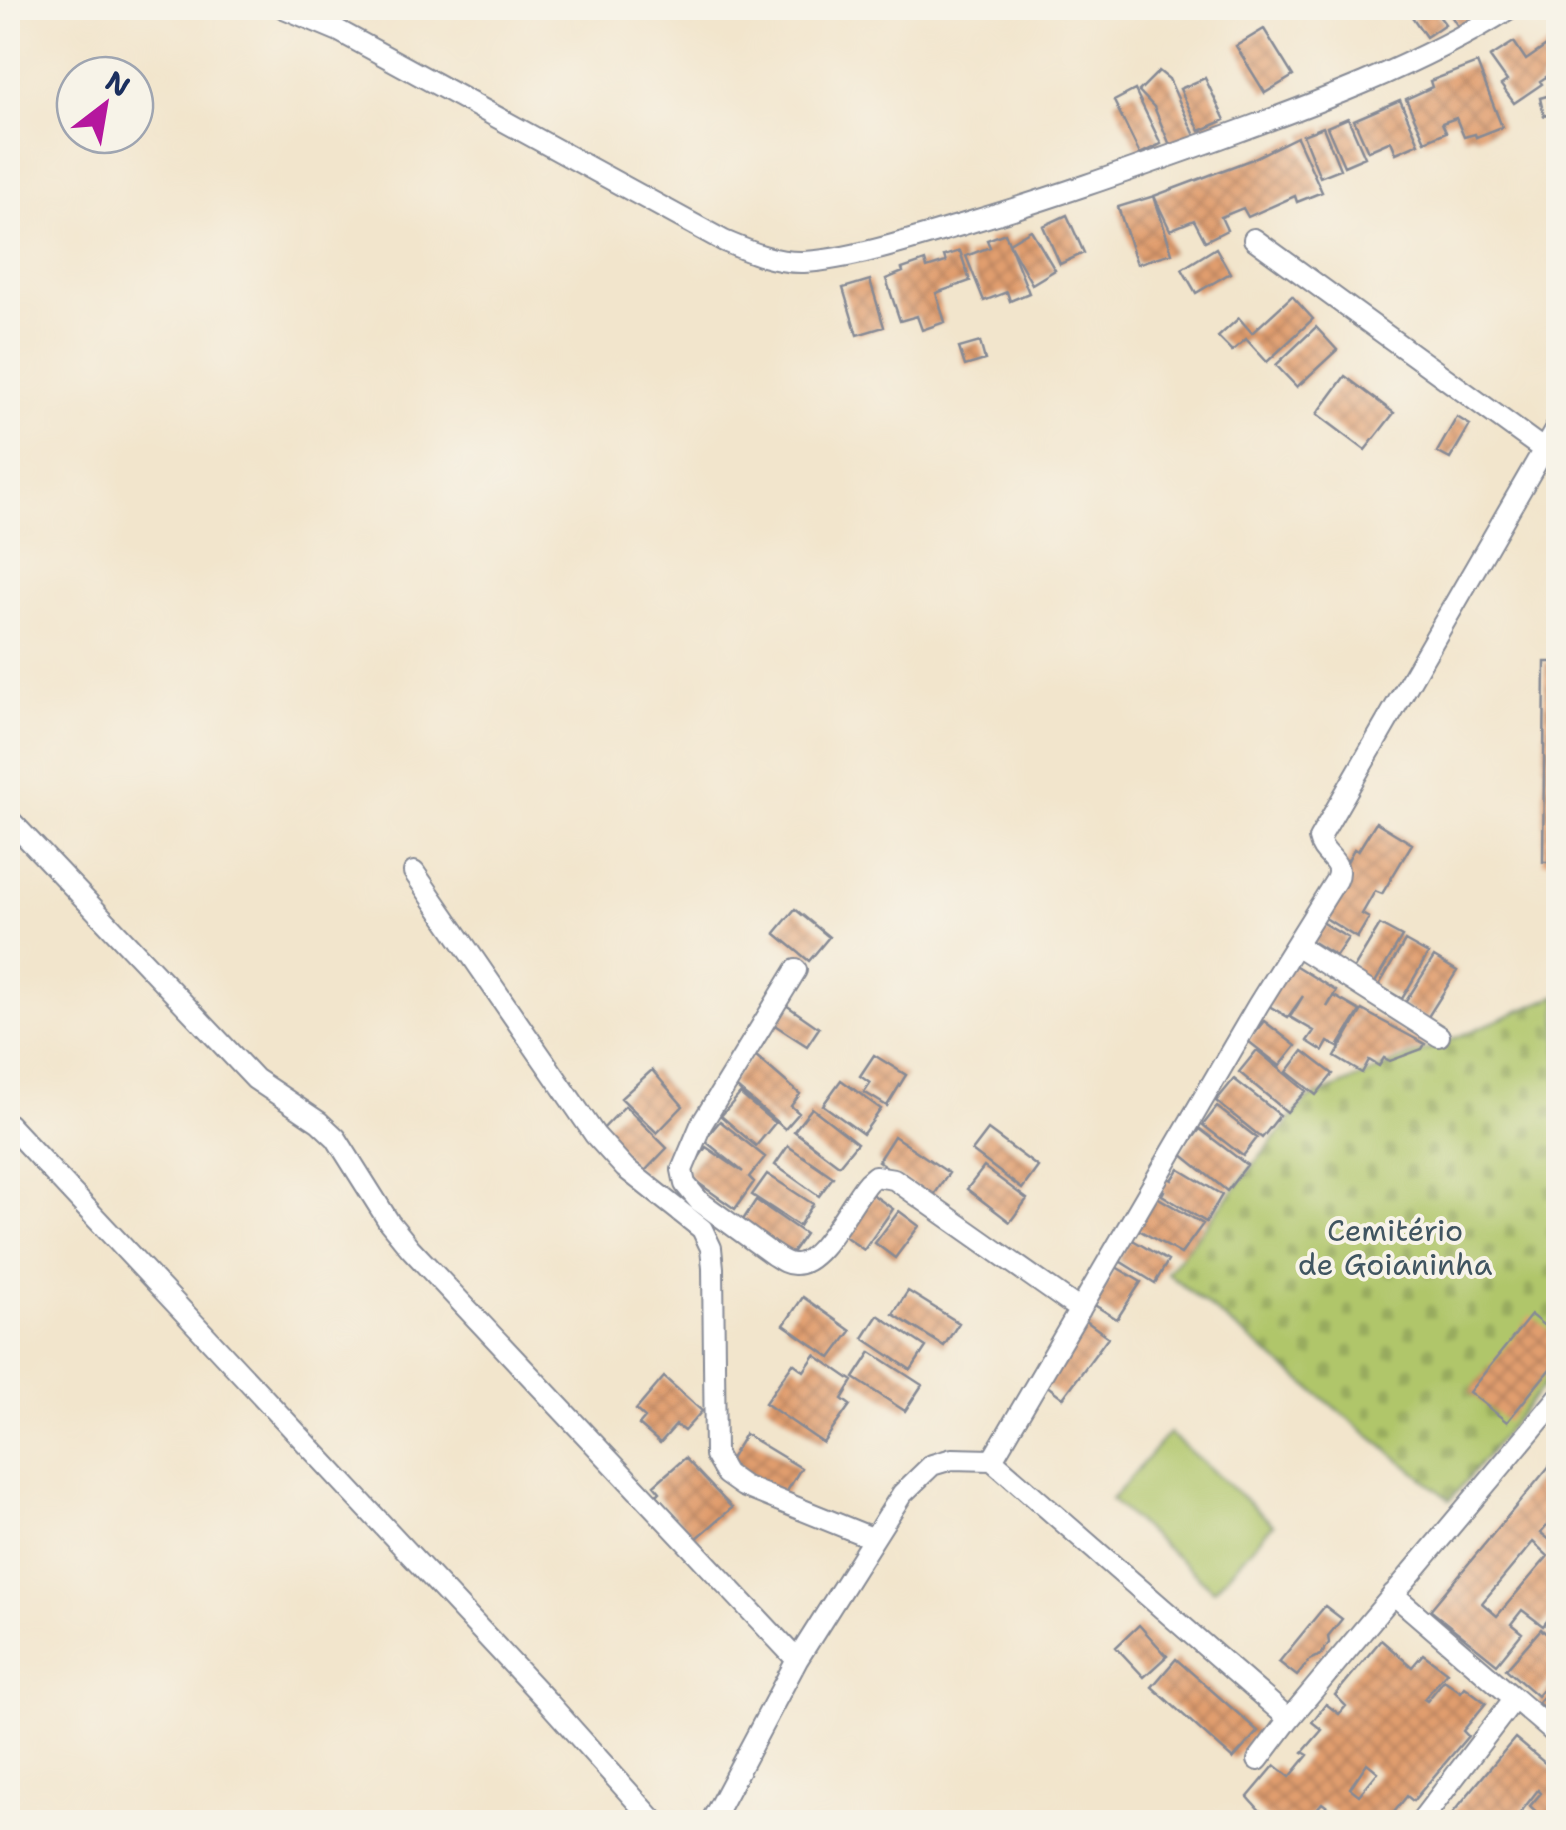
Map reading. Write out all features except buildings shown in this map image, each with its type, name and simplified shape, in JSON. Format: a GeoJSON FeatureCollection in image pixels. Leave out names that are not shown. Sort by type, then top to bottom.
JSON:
{"type":"FeatureCollection","features":[{"type":"Feature","properties":{"kind":"street"},"geometry":{"type":"LineString","coordinates":[[284,8],[338,32],[724,241],[757,255],[800,262],[923,236],[1027,205],[1282,116],[1375,78],[1510,8]]}},
{"type":"Feature","properties":{"kind":"street"},"geometry":{"type":"LineString","coordinates":[[1254,238],[1551,451]]}},
{"type":"Feature","properties":{"kind":"street"},"geometry":{"type":"LineString","coordinates":[[992,1460],[1328,894],[1339,870],[1320,847],[1319,839],[1551,451],[1558,425]]}},
{"type":"Feature","properties":{"kind":"street"},"geometry":{"type":"LineString","coordinates":[[8,818],[256,1079],[336,1138],[410,1248],[797,1660]]}},
{"type":"Feature","properties":{"kind":"street"},"geometry":{"type":"LineString","coordinates":[[414,872],[595,1135],[625,1168],[702,1229],[711,1248],[713,1268],[716,1455],[726,1474],[742,1486],[872,1538]]}},
{"type":"Feature","properties":{"kind":"street"},"geometry":{"type":"LineString","coordinates":[[1296,945],[1439,1036]]}},
{"type":"Feature","properties":{"kind":"street"},"geometry":{"type":"LineString","coordinates":[[796,970],[700,1125],[682,1170],[691,1193],[772,1254],[797,1265],[814,1257],[823,1247],[868,1182],[876,1176],[894,1180],[1080,1310]]}},
{"type":"Feature","properties":{"kind":"street"},"geometry":{"type":"LineString","coordinates":[[8,1124],[547,1700],[654,1822]]}},
{"type":"Feature","properties":{"kind":"street"},"geometry":{"type":"LineString","coordinates":[[1258,1760],[1558,1398]]}},
{"type":"Feature","properties":{"kind":"street"},"geometry":{"type":"LineString","coordinates":[[711,1822],[797,1660],[872,1538],[902,1494],[932,1465],[952,1458],[992,1460],[1289,1718]]}},
{"type":"Feature","properties":{"kind":"street"},"geometry":{"type":"LineString","coordinates":[[1393,1594],[1558,1736]]}},
{"type":"Feature","properties":{"kind":"street"},"geometry":{"type":"LineString","coordinates":[[1420,1822],[1514,1699]]}},
{"type":"Feature","properties":{"kind":"green space","name":"Cemitério de Goianinha"},"geometry":{"type":"Polygon","coordinates":[[[1558,995],[1558,1368],[1450,1500],[1167,1273],[1306,1100],[1558,995]]]}},
{"type":"Feature","properties":{"kind":"green space"},"geometry":{"type":"Polygon","coordinates":[[[1169,1433],[1273,1524],[1214,1590],[1111,1500],[1169,1433]]]}}]}
